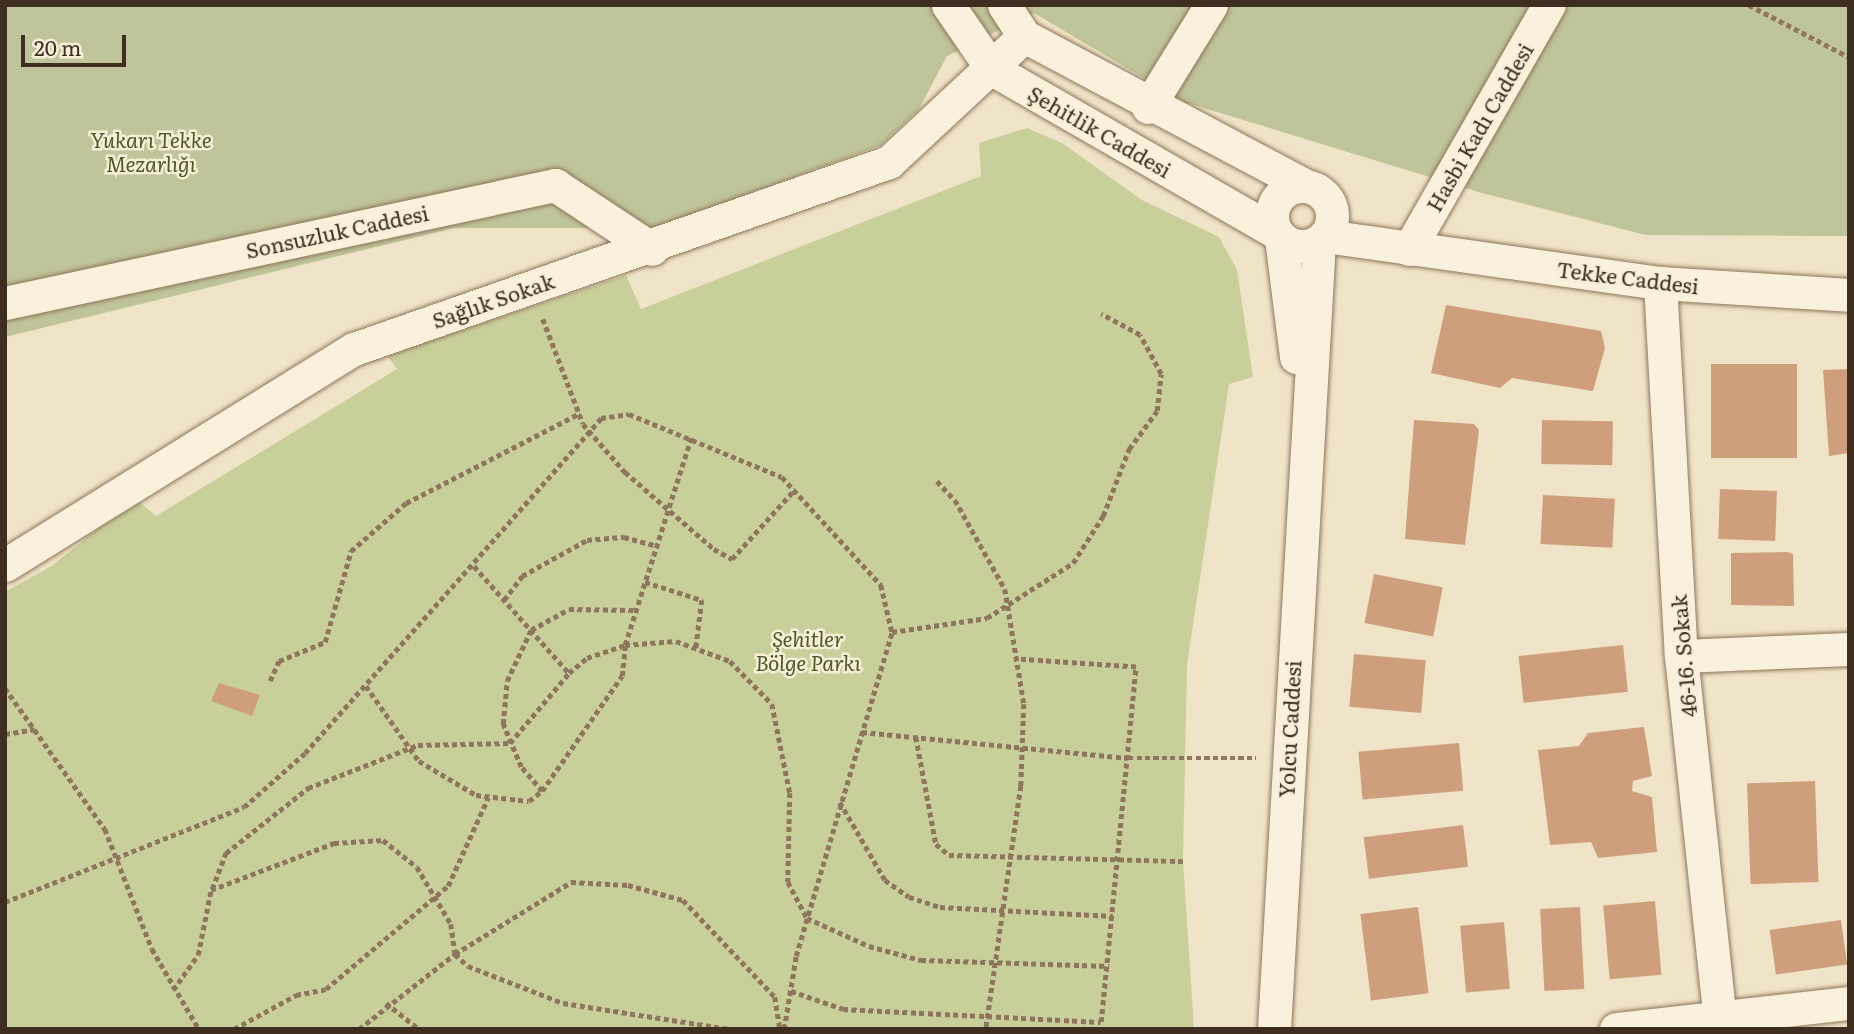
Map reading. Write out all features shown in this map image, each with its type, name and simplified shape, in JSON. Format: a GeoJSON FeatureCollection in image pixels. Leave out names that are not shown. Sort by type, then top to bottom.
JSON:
{"type":"FeatureCollection","features":[{"type":"Feature","properties":{"kind":"street","name":"Şehitlik Caddesi"},"geometry":{"type":"LineString","coordinates":[[948,5],[992,69],[1279,235]]}},
{"type":"Feature","properties":{"kind":"street"},"geometry":{"type":"LineString","coordinates":[[1004,5],[1024,36],[1148,107],[1315,190],[1332,212],[1322,239],[1303,247],[1279,235],[1272,215],[1279,196],[1315,190]]}},
{"type":"Feature","properties":{"kind":"street"},"geometry":{"type":"LineString","coordinates":[[1148,107],[1211,5]]}},
{"type":"Feature","properties":{"kind":"street","name":"Hasbi Kadı Caddesi"},"geometry":{"type":"LineString","coordinates":[[1409,249],[1549,5]]}},
{"type":"Feature","properties":{"kind":"street","name":"Sağlık Sokak"},"geometry":{"type":"LineString","coordinates":[[5,565],[354,349],[529,286],[652,249],[889,162],[992,69],[1024,36]]}},
{"type":"Feature","properties":{"kind":"street","name":"Sonsuzluk Caddesi"},"geometry":{"type":"LineString","coordinates":[[5,303],[555,185],[652,249]]}},
{"type":"Feature","properties":{"kind":"street","name":"Tekke Caddesi"},"geometry":{"type":"LineString","coordinates":[[1315,190],[1409,249]]}},
{"type":"Feature","properties":{"kind":"street","name":"Yolcu Caddesi"},"geometry":{"type":"LineString","coordinates":[[1279,235],[1304,428]]}},
{"type":"Feature","properties":{"kind":"street","name":"Tekke Caddesi"},"geometry":{"type":"LineString","coordinates":[[1322,239],[1660,283],[1849,295]]}},
{"type":"Feature","properties":{"kind":"street","name":"Yolcu Caddesi"},"geometry":{"type":"LineString","coordinates":[[1274,1029],[1304,428],[1322,239]]}},
{"type":"Feature","properties":{"kind":"street","name":"46-16. Sokak"},"geometry":{"type":"LineString","coordinates":[[1660,283],[1681,656],[1721,1025]]}},
{"type":"Feature","properties":{"kind":"street"},"geometry":{"type":"LineString","coordinates":[[1681,656],[1849,649]]}},
{"type":"Feature","properties":{"kind":"street"},"geometry":{"type":"LineString","coordinates":[[1616,1029],[1721,1025],[1849,1003]]}},
{"type":"Feature","properties":{"kind":"path"},"geometry":{"type":"LineString","coordinates":[[1749,5],[1849,57]]}},
{"type":"Feature","properties":{"kind":"path"},"geometry":{"type":"LineString","coordinates":[[529,286],[590,433],[668,511],[733,559],[795,489]]}},
{"type":"Feature","properties":{"kind":"path"},"geometry":{"type":"LineString","coordinates":[[892,632],[987,618],[1073,563],[1103,516],[1129,449],[1157,411],[1161,374],[1140,335],[1101,314]]}},
{"type":"Feature","properties":{"kind":"path"},"geometry":{"type":"LineString","coordinates":[[270,681],[279,661],[324,642],[351,551],[406,503],[580,414]]}},
{"type":"Feature","properties":{"kind":"path"},"geometry":{"type":"LineString","coordinates":[[5,902],[117,853],[244,807],[366,686],[601,418],[629,414],[692,435],[782,477],[881,585],[892,632],[807,918],[782,1029]]}},
{"type":"Feature","properties":{"kind":"path"},"geometry":{"type":"LineString","coordinates":[[366,686],[409,749],[488,798],[528,801],[542,791],[622,676],[625,645],[692,435]]}},
{"type":"Feature","properties":{"kind":"path"},"geometry":{"type":"LineString","coordinates":[[937,481],[955,500],[1005,589],[1016,659],[1023,748],[1011,857],[986,1029]]}},
{"type":"Feature","properties":{"kind":"path"},"geometry":{"type":"LineString","coordinates":[[505,600],[522,576],[587,540],[624,537],[656,547]]}},
{"type":"Feature","properties":{"kind":"path"},"geometry":{"type":"LineString","coordinates":[[474,566],[569,673]]}},
{"type":"Feature","properties":{"kind":"path"},"geometry":{"type":"LineString","coordinates":[[645,582],[702,600],[696,648]]}},
{"type":"Feature","properties":{"kind":"path"},"geometry":{"type":"LineString","coordinates":[[542,791],[510,743],[503,724],[507,681],[531,630],[569,609],[636,610]]}},
{"type":"Feature","properties":{"kind":"path"},"geometry":{"type":"LineString","coordinates":[[173,990],[198,955],[211,890],[226,853],[308,788],[409,749],[510,743],[569,673],[587,658],[625,645],[676,641],[730,661],[772,704],[790,793],[788,882],[807,918],[869,946],[921,960],[1109,967]]}},
{"type":"Feature","properties":{"kind":"path"},"geometry":{"type":"LineString","coordinates":[[791,991],[843,1009],[1101,1022],[1109,967],[1136,667],[1016,659]]}},
{"type":"Feature","properties":{"kind":"path"},"geometry":{"type":"LineString","coordinates":[[5,688],[117,853],[173,990],[199,1029]]}},
{"type":"Feature","properties":{"kind":"path"},"geometry":{"type":"LineString","coordinates":[[5,734],[35,729]]}},
{"type":"Feature","properties":{"kind":"path"},"geometry":{"type":"LineString","coordinates":[[862,732],[1128,758],[1288,758]]}},
{"type":"Feature","properties":{"kind":"path"},"geometry":{"type":"LineString","coordinates":[[916,737],[936,844],[949,855],[1184,861]]}},
{"type":"Feature","properties":{"kind":"path"},"geometry":{"type":"LineString","coordinates":[[234,1029],[296,995],[326,989],[448,886],[488,798]]}},
{"type":"Feature","properties":{"kind":"path"},"geometry":{"type":"LineString","coordinates":[[840,801],[885,880],[901,891],[940,907],[1114,916]]}},
{"type":"Feature","properties":{"kind":"path"},"geometry":{"type":"LineString","coordinates":[[211,890],[334,843],[383,840],[417,867],[451,924],[455,954],[468,966],[563,1003],[727,1029]]}},
{"type":"Feature","properties":{"kind":"path"},"geometry":{"type":"LineString","coordinates":[[359,1029],[386,1003],[455,954],[571,882],[628,885],[683,900],[775,996],[782,1029]]}},
{"type":"Feature","properties":{"kind":"path"},"geometry":{"type":"LineString","coordinates":[[386,1003],[419,1029]]}},
{"type":"Feature","properties":{"kind":"green space","name":"Yukarı Tekke Mezarlığı"},"geometry":{"type":"Polygon","coordinates":[[[5,5],[1849,5],[1849,236],[1646,235],[1482,193],[1184,102],[1034,13],[947,56],[919,109],[881,145],[656,228],[454,228],[5,337],[5,5]]]}},
{"type":"Feature","properties":{"kind":"green space","name":"Şehitler Bölge Parkı"},"geometry":{"type":"Polygon","coordinates":[[[1027,128],[1062,143],[1142,200],[1219,237],[1237,270],[1253,377],[1229,384],[1187,665],[1183,861],[1194,1029],[5,1029],[5,592],[53,565],[135,498],[156,516],[397,369],[387,355],[626,275],[641,309],[981,176],[979,143],[1027,128]]]}},
{"type":"Feature","properties":{"kind":"building"},"geometry":{"type":"Polygon","coordinates":[[[1446,305],[1601,331],[1605,348],[1593,391],[1512,378],[1500,388],[1431,373],[1446,305]]]}},
{"type":"Feature","properties":{"kind":"building"},"geometry":{"type":"Polygon","coordinates":[[[1711,364],[1797,364],[1797,458],[1711,458],[1711,364]]]}},
{"type":"Feature","properties":{"kind":"building"},"geometry":{"type":"Polygon","coordinates":[[[1849,369],[1849,453],[1829,456],[1823,370],[1849,369]]]}},
{"type":"Feature","properties":{"kind":"building"},"geometry":{"type":"Polygon","coordinates":[[[1414,420],[1474,424],[1479,430],[1465,545],[1405,539],[1414,420]]]}},
{"type":"Feature","properties":{"kind":"building"},"geometry":{"type":"Polygon","coordinates":[[[1542,420],[1613,421],[1612,465],[1541,464],[1542,420]]]}},
{"type":"Feature","properties":{"kind":"building"},"geometry":{"type":"Polygon","coordinates":[[[1720,489],[1777,491],[1775,541],[1718,539],[1720,489]]]}},
{"type":"Feature","properties":{"kind":"building"},"geometry":{"type":"Polygon","coordinates":[[[1543,495],[1615,499],[1612,548],[1540,544],[1543,495]]]}},
{"type":"Feature","properties":{"kind":"building"},"geometry":{"type":"Polygon","coordinates":[[[1731,553],[1793,554],[1794,606],[1731,605],[1731,553]]]}},
{"type":"Feature","properties":{"kind":"building"},"geometry":{"type":"Polygon","coordinates":[[[1374,574],[1443,587],[1433,636],[1364,623],[1374,574]]]}},
{"type":"Feature","properties":{"kind":"building"},"geometry":{"type":"Polygon","coordinates":[[[1623,645],[1628,692],[1523,703],[1519,656],[1623,645]]]}},
{"type":"Feature","properties":{"kind":"building"},"geometry":{"type":"Polygon","coordinates":[[[1354,654],[1426,660],[1421,713],[1349,707],[1354,654]]]}},
{"type":"Feature","properties":{"kind":"building"},"geometry":{"type":"Polygon","coordinates":[[[219,683],[260,695],[252,716],[211,701],[219,683]]]}},
{"type":"Feature","properties":{"kind":"building"},"geometry":{"type":"Polygon","coordinates":[[[1644,727],[1652,776],[1633,781],[1632,791],[1652,797],[1657,852],[1598,858],[1591,842],[1550,845],[1538,750],[1579,746],[1588,733],[1644,727]]]}},
{"type":"Feature","properties":{"kind":"building"},"geometry":{"type":"Polygon","coordinates":[[[1459,743],[1463,791],[1363,800],[1358,752],[1459,743]]]}},
{"type":"Feature","properties":{"kind":"building"},"geometry":{"type":"Polygon","coordinates":[[[1815,781],[1819,882],[1751,884],[1747,783],[1815,781]]]}},
{"type":"Feature","properties":{"kind":"building"},"geometry":{"type":"Polygon","coordinates":[[[1463,825],[1468,867],[1369,879],[1364,837],[1463,825]]]}},
{"type":"Feature","properties":{"kind":"building"},"geometry":{"type":"Polygon","coordinates":[[[1655,901],[1661,975],[1610,979],[1603,906],[1655,901]]]}},
{"type":"Feature","properties":{"kind":"building"},"geometry":{"type":"Polygon","coordinates":[[[1418,907],[1429,993],[1371,1000],[1360,914],[1418,907]]]}},
{"type":"Feature","properties":{"kind":"building"},"geometry":{"type":"Polygon","coordinates":[[[1580,907],[1584,989],[1544,991],[1540,909],[1580,907]]]}},
{"type":"Feature","properties":{"kind":"building"},"geometry":{"type":"Polygon","coordinates":[[[1841,920],[1847,965],[1776,975],[1770,930],[1841,920]]]}},
{"type":"Feature","properties":{"kind":"building"},"geometry":{"type":"Polygon","coordinates":[[[1504,922],[1510,989],[1466,993],[1460,926],[1504,922]]]}}]}
